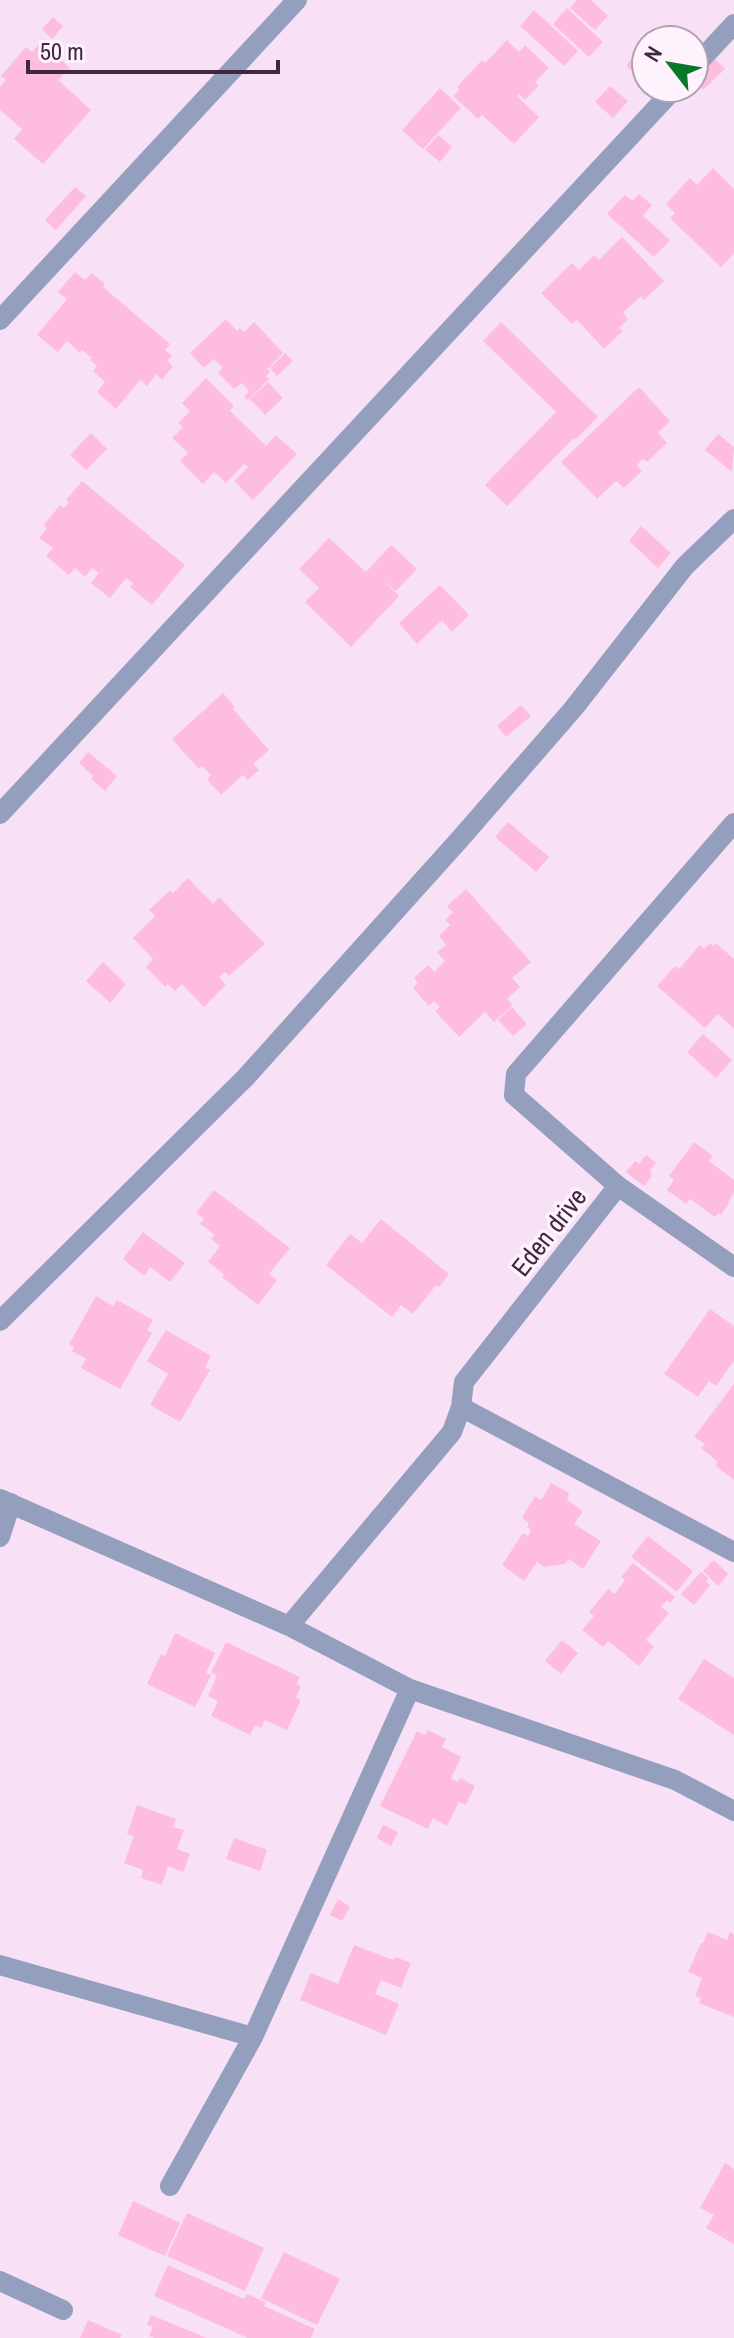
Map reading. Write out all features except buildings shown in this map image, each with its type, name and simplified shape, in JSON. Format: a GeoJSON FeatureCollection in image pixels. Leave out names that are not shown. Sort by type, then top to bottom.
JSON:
{"type":"FeatureCollection","features":[{"type":"Feature","properties":{"kind":"street"},"geometry":{"type":"LineString","coordinates":[[0,320],[297,0]]}},
{"type":"Feature","properties":{"kind":"street"},"geometry":{"type":"LineString","coordinates":[[710,50],[734,24]]}},
{"type":"Feature","properties":{"kind":"street"},"geometry":{"type":"LineString","coordinates":[[0,814],[660,104]]}},
{"type":"Feature","properties":{"kind":"street"},"geometry":{"type":"LineString","coordinates":[[0,1321],[246,1077],[573,709],[685,566],[734,519]]}},
{"type":"Feature","properties":{"kind":"street","name":"Eden drive"},"geometry":{"type":"LineString","coordinates":[[289,1626],[452,1432],[461,1407],[464,1382],[618,1186],[514,1095],[516,1074],[734,823]]}},
{"type":"Feature","properties":{"kind":"street"},"geometry":{"type":"LineString","coordinates":[[618,1186],[734,1267]]}},
{"type":"Feature","properties":{"kind":"street"},"geometry":{"type":"LineString","coordinates":[[461,1407],[734,1552]]}},
{"type":"Feature","properties":{"kind":"street"},"geometry":{"type":"LineString","coordinates":[[0,1537],[6,1501],[289,1626],[410,1689],[675,1780],[734,1811]]}},
{"type":"Feature","properties":{"kind":"street"},"geometry":{"type":"LineString","coordinates":[[170,2186],[253,2037],[410,1689]]}},
{"type":"Feature","properties":{"kind":"street"},"geometry":{"type":"LineString","coordinates":[[0,1965],[253,2037]]}},
{"type":"Feature","properties":{"kind":"street"},"geometry":{"type":"LineString","coordinates":[[0,2281],[63,2310]]}}]}
